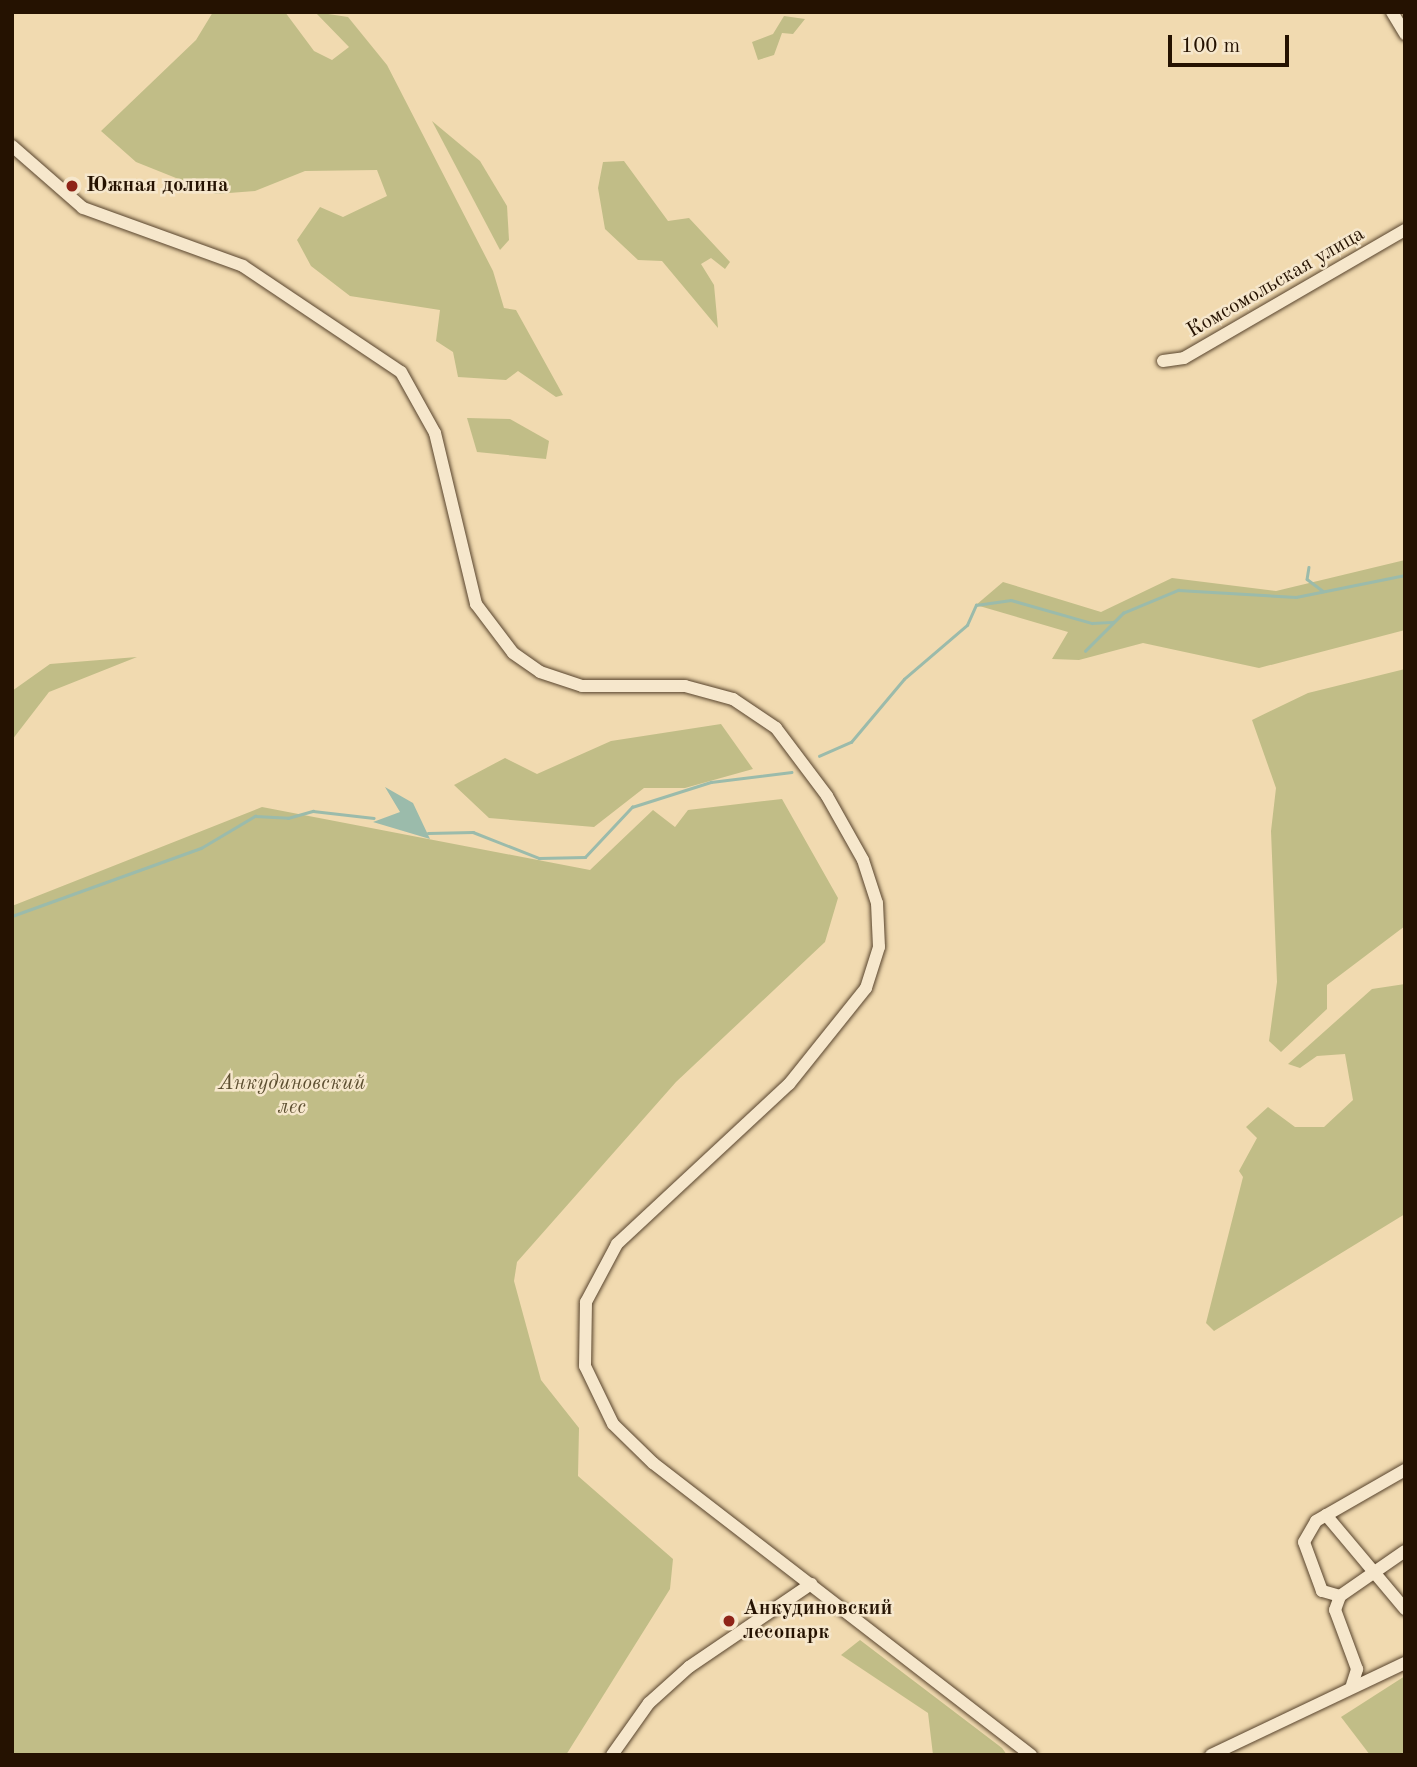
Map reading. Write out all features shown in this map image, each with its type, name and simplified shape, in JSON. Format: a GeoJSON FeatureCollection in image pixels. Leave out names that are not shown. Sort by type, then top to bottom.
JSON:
{"type":"FeatureCollection","features":[{"type":"Feature","properties":{"kind":"street"},"geometry":{"type":"LineString","coordinates":[[1392,12],[1405,34]]}},
{"type":"Feature","properties":{"kind":"street"},"geometry":{"type":"LineString","coordinates":[[12,146],[83,208],[243,266],[387,358],[411,384],[435,433],[471,588],[499,640],[534,668],[568,683],[702,688],[749,707],[788,741],[854,842],[874,891],[880,931],[872,976],[858,1003],[789,1084],[629,1230],[597,1274],[582,1326],[589,1379],[613,1424],[653,1463],[781,1559],[1031,1755]]}},
{"type":"Feature","properties":{"kind":"street","name":"Комсомольская улица"},"geometry":{"type":"LineString","coordinates":[[1163,361],[1185,358],[1405,229]]}},
{"type":"Feature","properties":{"kind":"street"},"geometry":{"type":"LineString","coordinates":[[1340,1596],[1322,1591],[1304,1542],[1326,1515],[1405,1470]]}},
{"type":"Feature","properties":{"kind":"street"},"geometry":{"type":"LineString","coordinates":[[1326,1515],[1405,1609]]}},
{"type":"Feature","properties":{"kind":"street"},"geometry":{"type":"LineString","coordinates":[[1351,1688],[1357,1669],[1335,1610],[1340,1596],[1405,1551]]}},
{"type":"Feature","properties":{"kind":"street"},"geometry":{"type":"LineString","coordinates":[[780,1600],[789,1579],[781,1559]]}},
{"type":"Feature","properties":{"kind":"street"},"geometry":{"type":"LineString","coordinates":[[611,1755],[665,1687],[780,1600],[811,1584]]}},
{"type":"Feature","properties":{"kind":"street"},"geometry":{"type":"LineString","coordinates":[[1211,1755],[1405,1663]]}},
{"type":"Feature","properties":{"kind":"green space"},"geometry":{"type":"Polygon","coordinates":[[[213,12],[285,12],[314,51],[332,60],[349,47],[315,12],[348,17],[387,65],[493,271],[504,308],[516,310],[563,395],[556,397],[518,371],[506,380],[458,377],[453,352],[436,341],[440,310],[350,296],[311,266],[297,240],[320,207],[343,217],[387,196],[377,170],[305,171],[255,191],[216,194],[136,162],[101,131],[196,40],[213,12]]]}},
{"type":"Feature","properties":{"kind":"green space"},"geometry":{"type":"Polygon","coordinates":[[[784,16],[805,19],[793,34],[782,33],[774,55],[758,60],[752,42],[773,34],[784,16]]]}},
{"type":"Feature","properties":{"kind":"green space"},"geometry":{"type":"Polygon","coordinates":[[[432,121],[480,161],[507,206],[509,240],[500,250],[432,121]]]}},
{"type":"Feature","properties":{"kind":"green space"},"geometry":{"type":"Polygon","coordinates":[[[624,161],[668,221],[689,218],[730,262],[725,269],[711,258],[701,264],[714,285],[718,328],[662,261],[638,260],[605,229],[598,188],[603,162],[624,161]]]}},
{"type":"Feature","properties":{"kind":"green space"},"geometry":{"type":"Polygon","coordinates":[[[467,418],[510,419],[549,441],[546,459],[477,452],[467,418]]]}},
{"type":"Feature","properties":{"kind":"green space"},"geometry":{"type":"Polygon","coordinates":[[[1405,560],[1405,630],[1259,668],[1143,643],[1079,660],[1052,659],[1068,632],[976,605],[1003,582],[1101,612],[1172,578],[1276,591],[1405,560]]]}},
{"type":"Feature","properties":{"kind":"green space"},"geometry":{"type":"Polygon","coordinates":[[[137,657],[49,692],[12,740],[12,691],[50,664],[137,657]]]}},
{"type":"Feature","properties":{"kind":"green space"},"geometry":{"type":"Polygon","coordinates":[[[1405,669],[1405,926],[1327,985],[1327,1009],[1281,1052],[1269,1041],[1277,982],[1271,831],[1276,788],[1252,720],[1308,693],[1405,669]]]}},
{"type":"Feature","properties":{"kind":"green space"},"geometry":{"type":"Polygon","coordinates":[[[721,724],[753,769],[685,788],[644,788],[594,827],[489,818],[454,785],[505,758],[537,774],[611,741],[721,724]]]}},
{"type":"Feature","properties":{"kind":"green space","name":"Анкудиновский лес"},"geometry":{"type":"Polygon","coordinates":[[[782,799],[838,898],[825,942],[676,1082],[517,1262],[514,1281],[541,1380],[579,1428],[578,1476],[673,1559],[670,1589],[566,1755],[12,1755],[12,906],[262,807],[590,870],[653,810],[675,827],[688,810],[782,799]]]}},
{"type":"Feature","properties":{"kind":"green space"},"geometry":{"type":"Polygon","coordinates":[[[1405,984],[1405,1214],[1214,1331],[1206,1323],[1243,1177],[1239,1171],[1257,1138],[1246,1127],[1268,1107],[1295,1127],[1324,1127],[1353,1100],[1345,1054],[1317,1056],[1300,1068],[1288,1064],[1372,989],[1405,984]]]}},
{"type":"Feature","properties":{"kind":"green space"},"geometry":{"type":"Polygon","coordinates":[[[860,1640],[1002,1748],[1007,1755],[933,1755],[928,1713],[841,1655],[860,1640]]]}},
{"type":"Feature","properties":{"kind":"green space"},"geometry":{"type":"Polygon","coordinates":[[[1405,1676],[1405,1755],[1370,1755],[1341,1717],[1405,1676]]]}},
{"type":"Feature","properties":{"kind":"shaded area"},"geometry":{"type":"Polygon","coordinates":[[[385,787],[413,803],[430,839],[373,822],[400,812],[385,787]]]}},
{"type":"Feature","properties":{"kind":"waterway"},"geometry":{"type":"LineString","coordinates":[[1309,567],[1307,579],[1323,591]]}},
{"type":"Feature","properties":{"kind":"waterway"},"geometry":{"type":"LineString","coordinates":[[1085,651],[1123,613],[1178,590],[1296,597],[1405,575]]}},
{"type":"Feature","properties":{"kind":"waterway"},"geometry":{"type":"LineString","coordinates":[[819,756],[851,742],[904,679],[967,625],[976,605],[1011,600],[1092,623],[1113,622]]}},
{"type":"Feature","properties":{"kind":"waterway"},"geometry":{"type":"LineString","coordinates":[[428,833],[473,832],[539,858],[585,857],[632,807],[711,782],[791,772]]}},
{"type":"Feature","properties":{"kind":"waterway"},"geometry":{"type":"LineString","coordinates":[[12,916],[201,848],[255,816],[288,818],[313,811],[374,818]]}},
{"type":"Feature","properties":{"kind":"place","name":"Южная долина"},"geometry":{"type":"Point","coordinates":[72,186]}},
{"type":"Feature","properties":{"kind":"place","name":"Анкудиновский лесопарк"},"geometry":{"type":"Point","coordinates":[729,1621]}}]}
